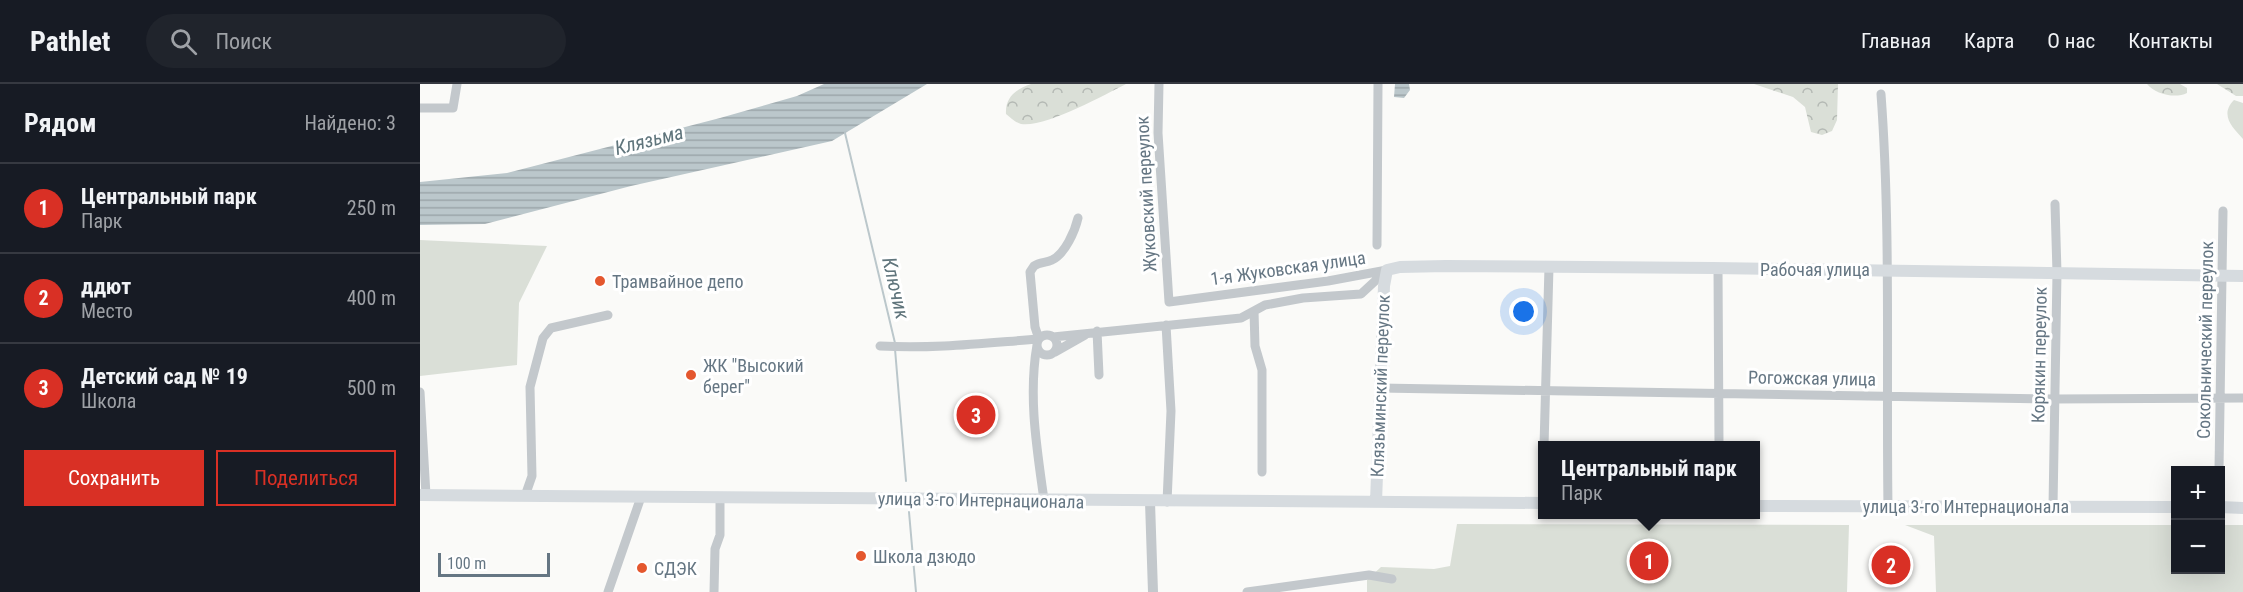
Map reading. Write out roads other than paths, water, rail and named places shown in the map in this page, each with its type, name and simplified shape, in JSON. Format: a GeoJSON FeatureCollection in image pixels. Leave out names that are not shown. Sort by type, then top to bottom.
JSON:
{"type":"FeatureCollection","features":[{"type":"Feature","properties":{"kind":"main road","name":"Рабочая улица"},"geometry":{"type":"LineString","coordinates":[[1387,270],[1400,267],[1886,269],[2243,276]]}},
{"type":"Feature","properties":{"kind":"main road","name":"Клязьминский переулок"},"geometry":{"type":"LineString","coordinates":[[1376,501],[1384,286],[1387,270]]}},
{"type":"Feature","properties":{"kind":"main road","name":"улица 3-го Интернационала"},"geometry":{"type":"LineString","coordinates":[[423,495],[1150,502],[1538,503]]}},
{"type":"Feature","properties":{"kind":"main road","name":"улица 3-го Интернационала"},"geometry":{"type":"LineString","coordinates":[[1760,506],[2171,507]]}},
{"type":"Feature","properties":{"kind":"main road"},"geometry":{"type":"LineString","coordinates":[[2225,507],[2243,508]]}},
{"type":"Feature","properties":{"kind":"street"},"geometry":{"type":"LineString","coordinates":[[420,108],[453,108],[457,84]]}},
{"type":"Feature","properties":{"kind":"street","name":"Жуковский переулок"},"geometry":{"type":"LineString","coordinates":[[1159,84],[1158,133],[1169,302]]}},
{"type":"Feature","properties":{"kind":"street"},"geometry":{"type":"LineString","coordinates":[[1377,245],[1378,84]]}},
{"type":"Feature","properties":{"kind":"street"},"geometry":{"type":"LineString","coordinates":[[1881,94],[1888,209],[1886,269],[1888,507]]}},
{"type":"Feature","properties":{"kind":"street","name":"Корякин переулок"},"geometry":{"type":"LineString","coordinates":[[2053,506],[2057,273],[2055,204]]}},
{"type":"Feature","properties":{"kind":"street","name":"Сокольнический переулок"},"geometry":{"type":"LineString","coordinates":[[2219,466],[2224,276],[2223,211]]}},
{"type":"Feature","properties":{"kind":"street"},"geometry":{"type":"LineString","coordinates":[[1045,356],[1039,352],[1030,272],[1034,266],[1053,260],[1060,253],[1078,218]]}},
{"type":"Feature","properties":{"kind":"street"},"geometry":{"type":"LineString","coordinates":[[1544,441],[1549,267]]}},
{"type":"Feature","properties":{"kind":"street"},"geometry":{"type":"LineString","coordinates":[[1718,268],[1719,441]]}},
{"type":"Feature","properties":{"kind":"street","name":"1-я Жуковская улица"},"geometry":{"type":"LineString","coordinates":[[1169,302],[1328,281],[1387,270]]}},
{"type":"Feature","properties":{"kind":"street","name":"1-я Жуковская улица"},"geometry":{"type":"LineString","coordinates":[[1053,337],[1241,318],[1265,305],[1303,298],[1361,294],[1387,270]]}},
{"type":"Feature","properties":{"kind":"street"},"geometry":{"type":"LineString","coordinates":[[1254,311],[1255,346],[1262,370],[1262,472]]}},
{"type":"Feature","properties":{"kind":"street"},"geometry":{"type":"LineString","coordinates":[[525,496],[532,476],[530,387],[543,338],[551,328],[608,315]]}},
{"type":"Feature","properties":{"kind":"street"},"geometry":{"type":"LineString","coordinates":[[1166,325],[1171,411],[1167,502]]}},
{"type":"Feature","properties":{"kind":"street"},"geometry":{"type":"LineString","coordinates":[[1034,365],[1045,356],[1094,332],[1099,375]]}},
{"type":"Feature","properties":{"kind":"street"},"geometry":{"type":"LineString","coordinates":[[1044,500],[1034,419],[1034,365],[1038,342],[1046,335],[1053,337],[1057,342],[1055,352]]}},
{"type":"Feature","properties":{"kind":"street"},"geometry":{"type":"LineString","coordinates":[[880,346],[962,347],[1003,340],[1038,342]]}},
{"type":"Feature","properties":{"kind":"street","name":"Рогожская улица"},"geometry":{"type":"LineString","coordinates":[[1380,388],[2054,399],[2243,398]]}},
{"type":"Feature","properties":{"kind":"street"},"geometry":{"type":"LineString","coordinates":[[420,392],[423,495]]}},
{"type":"Feature","properties":{"kind":"street"},"geometry":{"type":"LineString","coordinates":[[608,592],[641,497]]}},
{"type":"Feature","properties":{"kind":"street"},"geometry":{"type":"LineString","coordinates":[[714,592],[715,549],[720,534],[720,498]]}},
{"type":"Feature","properties":{"kind":"street"},"geometry":{"type":"LineString","coordinates":[[1150,502],[1153,592]]}},
{"type":"Feature","properties":{"kind":"street"},"geometry":{"type":"LineString","coordinates":[[1247,592],[1369,575],[1392,579]]}},
{"type":"Feature","properties":{"kind":"water","name":"Клязьма"},"geometry":{"type":"Polygon","coordinates":[[[824,84],[927,84],[832,141],[631,186],[485,224],[420,225],[420,182],[507,173],[720,118],[797,96],[824,84]]]}},
{"type":"Feature","properties":{"kind":"water"},"geometry":{"type":"Polygon","coordinates":[[[1395,84],[1409,84],[1410,90],[1404,98],[1394,97],[1395,84]]]}},
{"type":"Feature","properties":{"kind":"waterway","name":"Ключик"},"geometry":{"type":"LineString","coordinates":[[845,133],[895,343]]}},
{"type":"Feature","properties":{"kind":"waterway","name":"Ключик"},"geometry":{"type":"LineString","coordinates":[[895,349],[906,481]]}},
{"type":"Feature","properties":{"kind":"waterway","name":"Ключик"},"geometry":{"type":"LineString","coordinates":[[909,512],[916,592]]}},
{"type":"Feature","properties":{"kind":"place","name":"Трамвайное депо"},"geometry":{"type":"Point","coordinates":[600,281]}},
{"type":"Feature","properties":{"kind":"place","name":"ЖК \"Высокий берег\""},"geometry":{"type":"Point","coordinates":[691,375]}},
{"type":"Feature","properties":{"kind":"place","name":"Детский сад № 19"},"geometry":{"type":"Point","coordinates":[976,415]}},
{"type":"Feature","properties":{"kind":"place","name":"Школа дзюдо"},"geometry":{"type":"Point","coordinates":[861,556]}},
{"type":"Feature","properties":{"kind":"place","name":"Центральный парк"},"geometry":{"type":"Point","coordinates":[1649,561]}},
{"type":"Feature","properties":{"kind":"place","name":"ддют"},"geometry":{"type":"Point","coordinates":[1891,565]}},
{"type":"Feature","properties":{"kind":"place","name":"СДЭК"},"geometry":{"type":"Point","coordinates":[642,568]}}]}
